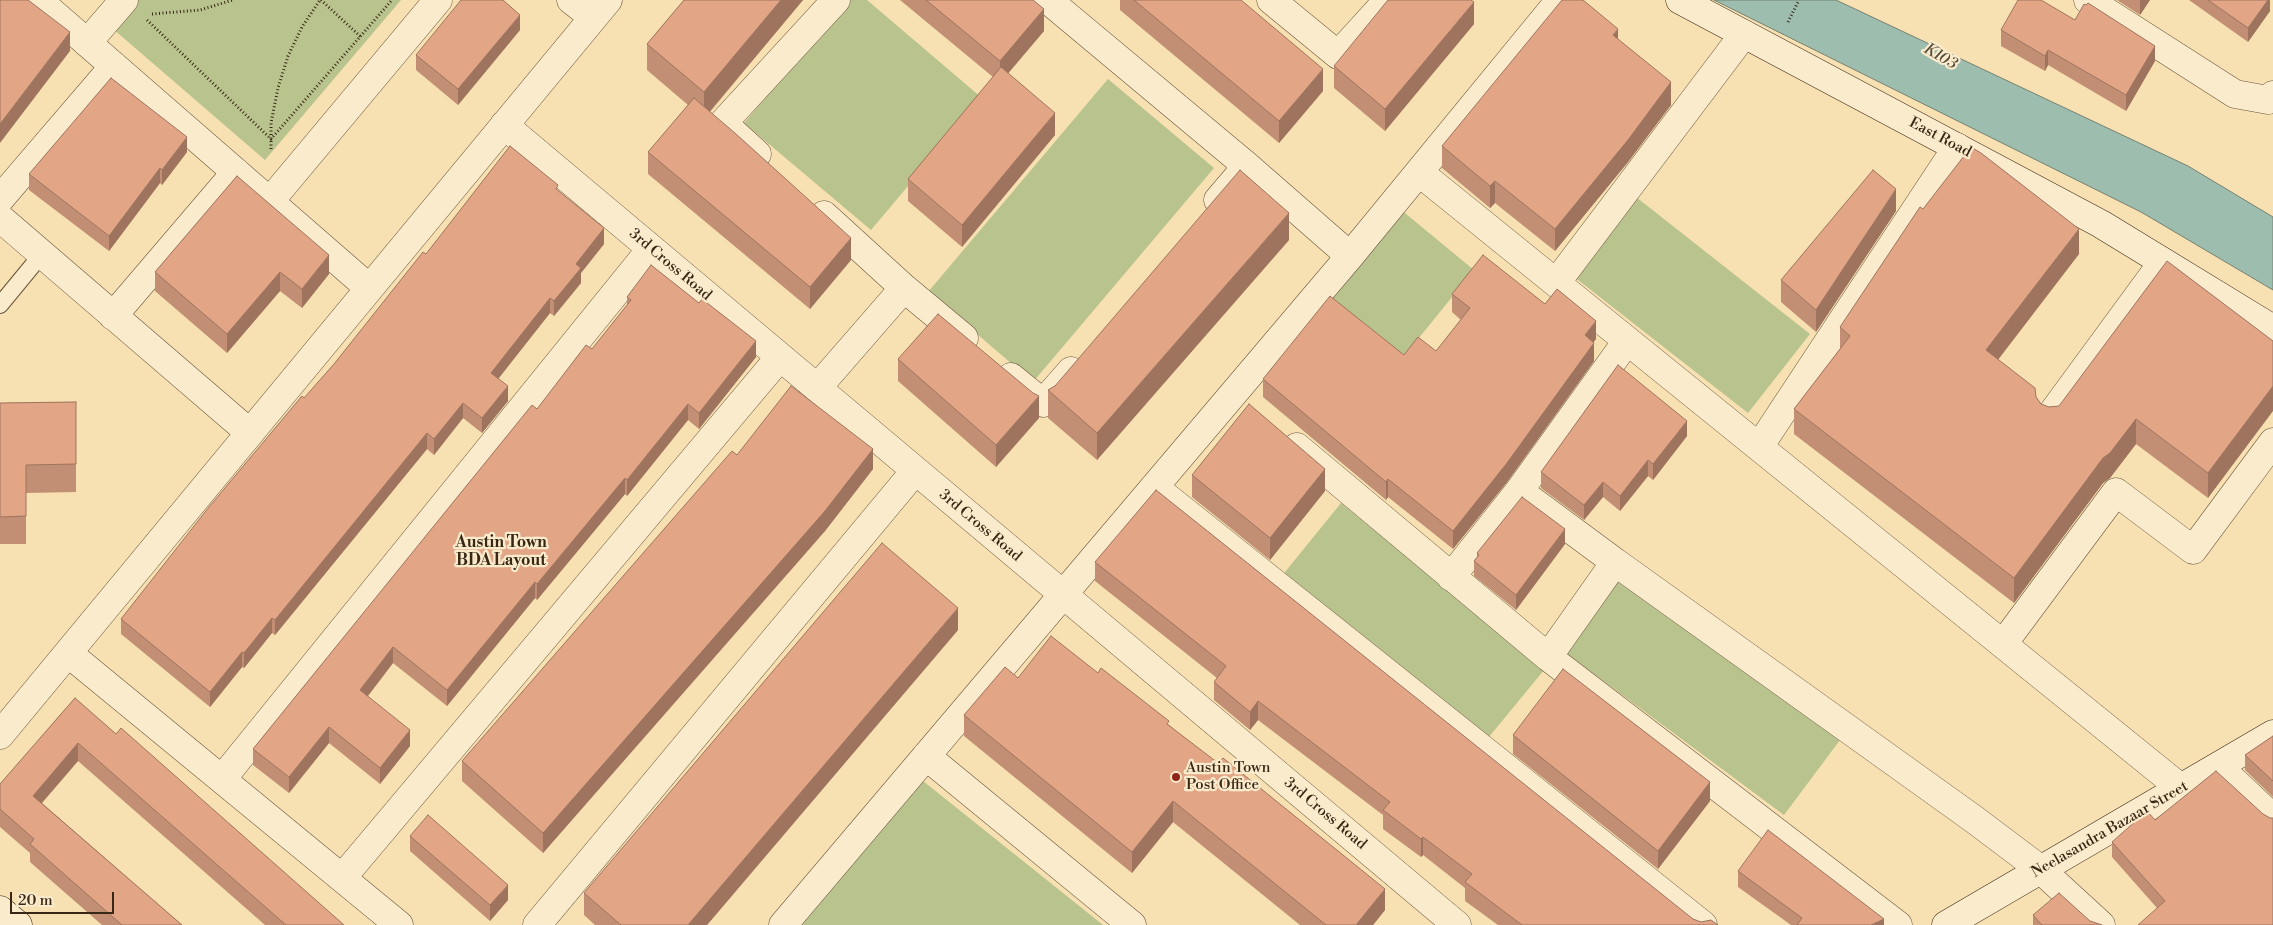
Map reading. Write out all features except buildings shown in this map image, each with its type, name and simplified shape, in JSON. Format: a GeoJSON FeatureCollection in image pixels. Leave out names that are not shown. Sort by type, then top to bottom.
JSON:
{"type":"FeatureCollection","features":[{"type":"Feature","properties":{"kind":"street"},"geometry":{"type":"LineString","coordinates":[[38,0],[236,172],[272,198],[369,288]]}},
{"type":"Feature","properties":{"kind":"street"},"geometry":{"type":"LineString","coordinates":[[87,43],[124,0]]}},
{"type":"Feature","properties":{"kind":"street"},"geometry":{"type":"LineString","coordinates":[[272,198],[438,0]]}},
{"type":"Feature","properties":{"kind":"street"},"geometry":{"type":"LineString","coordinates":[[0,735],[600,9],[571,0]]}},
{"type":"Feature","properties":{"kind":"street"},"geometry":{"type":"LineString","coordinates":[[774,169],[723,123],[836,0]]}},
{"type":"Feature","properties":{"kind":"street"},"geometry":{"type":"LineString","coordinates":[[1048,0],[1247,166],[1350,256]]}},
{"type":"Feature","properties":{"kind":"street"},"geometry":{"type":"LineString","coordinates":[[1271,0],[1338,55],[1388,0]]}},
{"type":"Feature","properties":{"kind":"street"},"geometry":{"type":"LineString","coordinates":[[783,925],[1420,173],[1560,0]]}},
{"type":"Feature","properties":{"kind":"street","name":"East Road"},"geometry":{"type":"LineString","coordinates":[[1680,0],[2101,224],[2273,329]]}},
{"type":"Feature","properties":{"kind":"street"},"geometry":{"type":"LineString","coordinates":[[2088,0],[2235,94],[2268,100],[2273,95]]}},
{"type":"Feature","properties":{"kind":"street"},"geometry":{"type":"LineString","coordinates":[[1556,283],[1744,34]]}},
{"type":"Feature","properties":{"kind":"street"},"geometry":{"type":"LineString","coordinates":[[0,199],[114,66]]}},
{"type":"Feature","properties":{"kind":"street","name":"3rd Cross Road"},"geometry":{"type":"LineString","coordinates":[[504,125],[1458,925]]}},
{"type":"Feature","properties":{"kind":"street"},"geometry":{"type":"LineString","coordinates":[[1759,447],[1957,147]]}},
{"type":"Feature","properties":{"kind":"street"},"geometry":{"type":"LineString","coordinates":[[1202,218],[1247,166]]}},
{"type":"Feature","properties":{"kind":"street"},"geometry":{"type":"LineString","coordinates":[[113,316],[236,172]]}},
{"type":"Feature","properties":{"kind":"street"},"geometry":{"type":"LineString","coordinates":[[1420,173],[2182,789]]}},
{"type":"Feature","properties":{"kind":"street"},"geometry":{"type":"LineString","coordinates":[[803,196],[904,288],[1043,403],[1088,351]]}},
{"type":"Feature","properties":{"kind":"street"},"geometry":{"type":"LineString","coordinates":[[0,218],[250,433]]}},
{"type":"Feature","properties":{"kind":"street"},"geometry":{"type":"LineString","coordinates":[[222,779],[651,249]]}},
{"type":"Feature","properties":{"kind":"street"},"geometry":{"type":"LineString","coordinates":[[2050,416],[2163,262]]}},
{"type":"Feature","properties":{"kind":"street"},"geometry":{"type":"LineString","coordinates":[[817,388],[904,288]]}},
{"type":"Feature","properties":{"kind":"street"},"geometry":{"type":"LineString","coordinates":[[1451,578],[1519,491],[1627,340]]}},
{"type":"Feature","properties":{"kind":"street"},"geometry":{"type":"LineString","coordinates":[[342,878],[780,357]]}},
{"type":"Feature","properties":{"kind":"street"},"geometry":{"type":"LineString","coordinates":[[1234,393],[1257,412]]}},
{"type":"Feature","properties":{"kind":"street"},"geometry":{"type":"LineString","coordinates":[[1279,431],[1451,578],[1548,657],[1898,925]]}},
{"type":"Feature","properties":{"kind":"street"},"geometry":{"type":"LineString","coordinates":[[2003,644],[2116,492],[2193,550],[2273,442]]}},
{"type":"Feature","properties":{"kind":"street"},"geometry":{"type":"LineString","coordinates":[[537,925],[915,471]]}},
{"type":"Feature","properties":{"kind":"street"},"geometry":{"type":"LineString","coordinates":[[1154,487],[1703,925]]}},
{"type":"Feature","properties":{"kind":"street"},"geometry":{"type":"LineString","coordinates":[[1519,491],[1975,820],[2040,869],[2101,925]]}},
{"type":"Feature","properties":{"kind":"street"},"geometry":{"type":"LineString","coordinates":[[1548,657],[1615,562]]}},
{"type":"Feature","properties":{"kind":"street"},"geometry":{"type":"LineString","coordinates":[[68,653],[399,925]]}},
{"type":"Feature","properties":{"kind":"street","name":"Neelasandra Bazaar Street"},"geometry":{"type":"LineString","coordinates":[[1948,924],[2040,869],[2182,789],[2273,734]]}},
{"type":"Feature","properties":{"kind":"street"},"geometry":{"type":"LineString","coordinates":[[926,756],[1132,925]]}},
{"type":"Feature","properties":{"kind":"street"},"geometry":{"type":"LineString","coordinates":[[2219,767],[2273,818]]}},
{"type":"Feature","properties":{"kind":"street"},"geometry":{"type":"LineString","coordinates":[[0,910],[18,925]]}},
{"type":"Feature","properties":{"kind":"lane"},"geometry":{"type":"LineString","coordinates":[[0,305],[42,254]]}},
{"type":"Feature","properties":{"kind":"path"},"geometry":{"type":"LineString","coordinates":[[233,0],[200,10],[142,15],[271,139]]}},
{"type":"Feature","properties":{"kind":"path"},"geometry":{"type":"LineString","coordinates":[[272,198],[271,123],[278,88],[288,56],[302,27],[321,0],[387,61]]}},
{"type":"Feature","properties":{"kind":"path"},"geometry":{"type":"LineString","coordinates":[[271,139],[392,0]]}},
{"type":"Feature","properties":{"kind":"green space"},"geometry":{"type":"Polygon","coordinates":[[[136,0],[401,0],[265,160],[112,28],[136,0]]]}},
{"type":"Feature","properties":{"kind":"green space"},"geometry":{"type":"Polygon","coordinates":[[[848,0],[867,0],[982,98],[871,230],[744,123],[848,0]]]}},
{"type":"Feature","properties":{"kind":"green space"},"geometry":{"type":"Polygon","coordinates":[[[1108,79],[1214,168],[1033,382],[928,292],[1108,79]]]}},
{"type":"Feature","properties":{"kind":"green space"},"geometry":{"type":"Polygon","coordinates":[[[1636,197],[1810,334],[1748,413],[1573,276],[1636,197]]]}},
{"type":"Feature","properties":{"kind":"green space"},"geometry":{"type":"Polygon","coordinates":[[[1400,209],[1474,270],[1401,360],[1327,300],[1400,209]]]}},
{"type":"Feature","properties":{"kind":"green space"},"geometry":{"type":"Polygon","coordinates":[[[1341,503],[1544,670],[1484,743],[1281,577],[1341,503]]]}},
{"type":"Feature","properties":{"kind":"green space"},"geometry":{"type":"Polygon","coordinates":[[[1622,571],[1843,736],[1784,815],[1563,651],[1622,571]]]}},
{"type":"Feature","properties":{"kind":"green space"},"geometry":{"type":"Polygon","coordinates":[[[923,781],[1103,925],[801,925],[923,781]]]}},
{"type":"Feature","properties":{"kind":"water","name":"K103"},"geometry":{"type":"Polygon","coordinates":[[[1714,0],[1836,0],[2188,166],[2273,217],[2273,290],[2141,212],[1714,0]]]}},
{"type":"Feature","properties":{"kind":"place","name":"Austin Town Post Office"},"geometry":{"type":"Point","coordinates":[1176,777]}},
{"type":"Feature","properties":{"kind":"district","name":"Austin Town BDA Layout"},"geometry":{"type":"Point","coordinates":[501,552]}}]}
